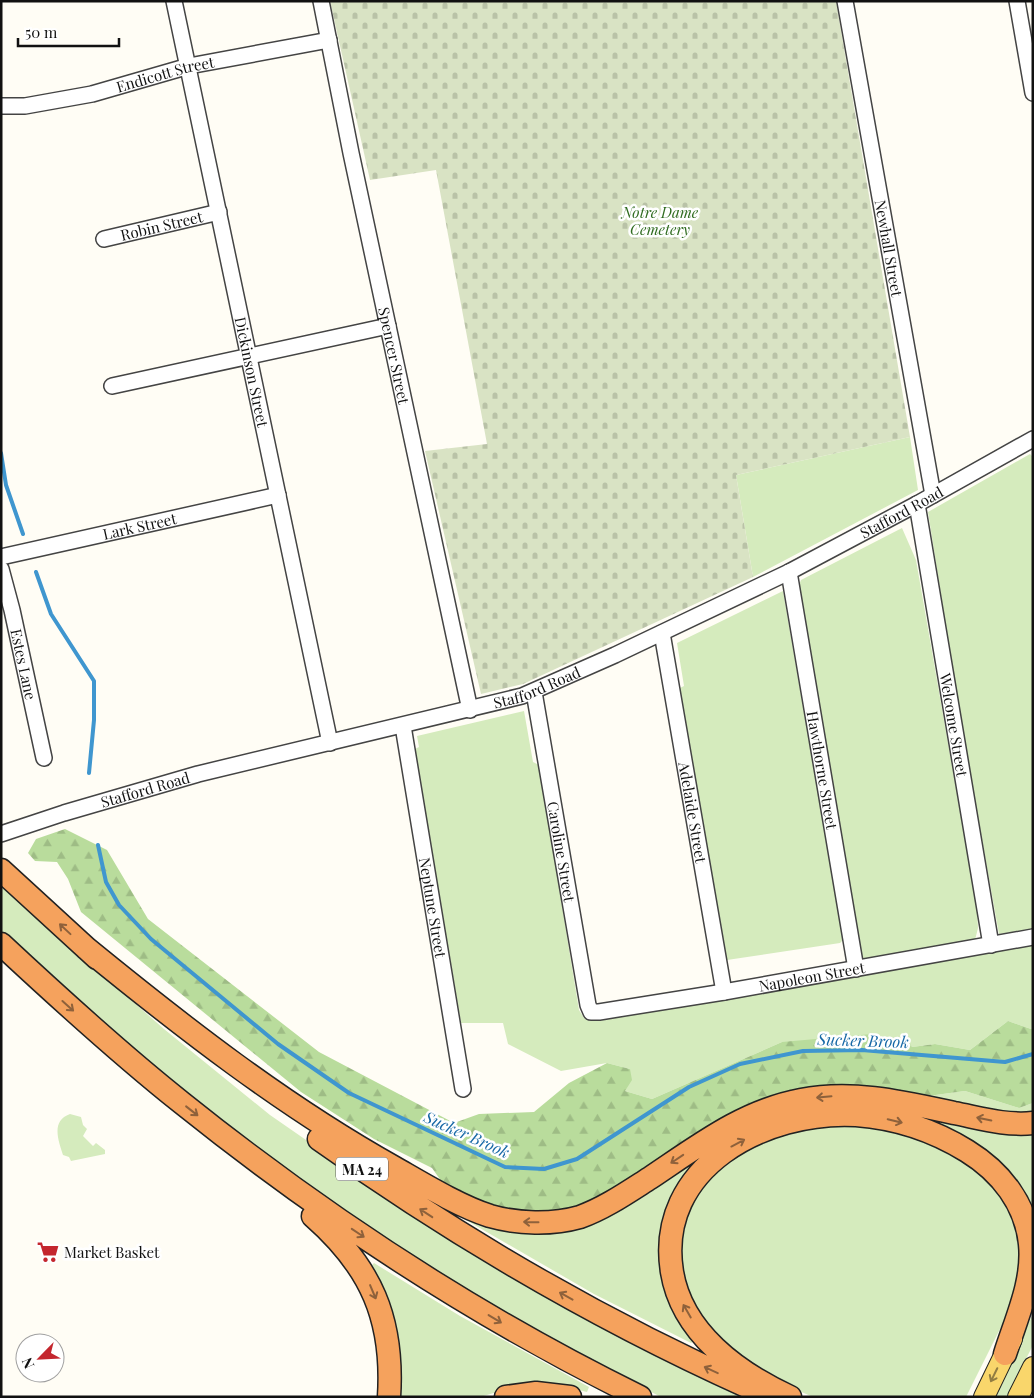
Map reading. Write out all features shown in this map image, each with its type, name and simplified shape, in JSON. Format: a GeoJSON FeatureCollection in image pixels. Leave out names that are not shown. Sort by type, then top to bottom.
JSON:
{"type":"FeatureCollection","features":[{"type":"Feature","properties":{"kind":"highway","name":"MA 24"},"geometry":{"type":"LineString","coordinates":[[1,870],[159,1014],[235,1076],[314,1136],[396,1193],[479,1246],[565,1296],[661,1346],[771,1397]]}},
{"type":"Feature","properties":{"kind":"highway"},"geometry":{"type":"LineString","coordinates":[[1,944],[112,1044],[219,1132],[332,1233],[360,1266],[373,1292],[387,1336],[390,1366],[389,1397]]}},
{"type":"Feature","properties":{"kind":"highway"},"geometry":{"type":"LineString","coordinates":[[86,948],[143,995],[319,1124],[390,1166],[451,1198],[488,1215],[504,1219],[542,1222],[565,1220],[605,1206],[732,1124],[765,1110],[800,1100],[836,1096],[870,1097],[920,1105],[1003,1123],[1033,1123]]}},
{"type":"Feature","properties":{"kind":"highway"},"geometry":{"type":"LineString","coordinates":[[790,1397],[740,1370],[700,1331],[679,1295],[673,1280],[670,1247],[674,1223],[682,1198],[690,1184],[701,1171],[726,1150],[741,1142],[772,1128],[804,1119],[854,1115],[883,1118],[914,1126],[946,1139],[973,1155],[1004,1183],[1013,1194],[1024,1218],[1030,1244],[1025,1290],[1005,1354]]}},
{"type":"Feature","properties":{"kind":"highway"},"geometry":{"type":"LineString","coordinates":[[219,1132],[314,1203],[420,1274],[538,1344],[640,1397]]}},
{"type":"Feature","properties":{"kind":"highway"},"geometry":{"type":"LineString","coordinates":[[506,1397],[536,1393],[570,1397]]}},
{"type":"Feature","properties":{"kind":"main road"},"geometry":{"type":"LineString","coordinates":[[984,1397],[1033,1297]]}},
{"type":"Feature","properties":{"kind":"main road"},"geometry":{"type":"LineString","coordinates":[[1018,1397],[1033,1367]]}},
{"type":"Feature","properties":{"kind":"street","name":"Dickinson Street"},"geometry":{"type":"LineString","coordinates":[[174,1],[330,743]]}},
{"type":"Feature","properties":{"kind":"street","name":"Spencer Street"},"geometry":{"type":"LineString","coordinates":[[321,1],[351,153],[470,710]]}},
{"type":"Feature","properties":{"kind":"street","name":"Newhall Street"},"geometry":{"type":"LineString","coordinates":[[846,1],[933,495]]}},
{"type":"Feature","properties":{"kind":"street"},"geometry":{"type":"LineString","coordinates":[[1017,1],[1033,93]]}},
{"type":"Feature","properties":{"kind":"street","name":"Endicott Street"},"geometry":{"type":"LineString","coordinates":[[1,106],[24,106],[92,94],[189,66],[329,40]]}},
{"type":"Feature","properties":{"kind":"street","name":"Robin Street"},"geometry":{"type":"LineString","coordinates":[[104,239],[219,212]]}},
{"type":"Feature","properties":{"kind":"street"},"geometry":{"type":"LineString","coordinates":[[112,386],[388,326]]}},
{"type":"Feature","properties":{"kind":"street","name":"Stafford Road"},"geometry":{"type":"LineString","coordinates":[[7,832],[64,813],[198,774],[470,710],[534,692],[789,572],[917,504],[1033,439]]}},
{"type":"Feature","properties":{"kind":"street","name":"Lark Street"},"geometry":{"type":"LineString","coordinates":[[1,557],[278,495]]}},
{"type":"Feature","properties":{"kind":"street","name":"Welcome Street"},"geometry":{"type":"LineString","coordinates":[[917,504],[991,945]]}},
{"type":"Feature","properties":{"kind":"street","name":"Estes Lane"},"geometry":{"type":"LineString","coordinates":[[1,569],[12,610],[44,758]]}},
{"type":"Feature","properties":{"kind":"street","name":"Hawthorne Street"},"geometry":{"type":"LineString","coordinates":[[789,572],[856,969]]}},
{"type":"Feature","properties":{"kind":"street","name":"Adelaide Street"},"geometry":{"type":"LineString","coordinates":[[662,633],[724,992]]}},
{"type":"Feature","properties":{"kind":"street","name":"Caroline Street"},"geometry":{"type":"LineString","coordinates":[[534,692],[588,1005],[591,1012]]}},
{"type":"Feature","properties":{"kind":"street","name":"Neptune Street"},"geometry":{"type":"LineString","coordinates":[[403,726],[463,1089]]}},
{"type":"Feature","properties":{"kind":"street","name":"Napoleon Street"},"geometry":{"type":"LineString","coordinates":[[591,1012],[724,992],[1033,938]]}},
{"type":"Feature","properties":{"kind":"green space","name":"Notre Dame Cemetery"},"geometry":{"type":"Polygon","coordinates":[[[330,1],[836,1],[910,437],[736,475],[753,577],[523,684],[481,694],[425,451],[487,444],[436,170],[370,180],[330,1]]]}},
{"type":"Feature","properties":{"kind":"green space"},"geometry":{"type":"Polygon","coordinates":[[[910,437],[918,490],[753,577],[736,475],[910,437]]]}},
{"type":"Feature","properties":{"kind":"green space"},"geometry":{"type":"Polygon","coordinates":[[[1030,454],[1033,457],[1033,929],[999,934],[961,723],[928,512],[1030,454]]]}},
{"type":"Feature","properties":{"kind":"green space"},"geometry":{"type":"Polygon","coordinates":[[[902,528],[916,560],[977,909],[978,928],[975,940],[864,959],[862,957],[799,585],[801,580],[902,528]]]}},
{"type":"Feature","properties":{"kind":"green space"},"geometry":{"type":"Polygon","coordinates":[[[783,591],[843,940],[840,943],[727,960],[680,688],[684,686],[677,643],[783,591]]]}},
{"type":"Feature","properties":{"kind":"green space"},"geometry":{"type":"Polygon","coordinates":[[[524,711],[533,762],[539,765],[579,1010],[584,1018],[592,1021],[1033,945],[1033,1028],[1031,1029],[1008,1021],[970,1050],[935,1044],[912,1047],[908,1042],[782,1042],[652,1099],[625,1091],[630,1069],[607,1063],[561,1071],[508,1044],[503,1023],[461,1023],[415,749],[419,747],[417,736],[524,711]]]}},
{"type":"Feature","properties":{"kind":"green space"},"geometry":{"type":"Polygon","coordinates":[[[65,829],[107,850],[148,919],[319,1052],[454,1123],[479,1114],[534,1112],[569,1083],[607,1063],[630,1069],[632,1080],[625,1091],[652,1099],[782,1042],[872,1034],[874,1041],[880,1043],[909,1042],[912,1047],[935,1044],[970,1050],[1008,1021],[1031,1029],[1033,1028],[1033,1103],[1019,1108],[965,1091],[921,1097],[877,1089],[631,1181],[579,1209],[551,1213],[492,1208],[444,1185],[432,1168],[374,1139],[301,1092],[81,912],[68,879],[57,862],[35,861],[28,853],[36,839],[65,829]]]}},
{"type":"Feature","properties":{"kind":"green space"},"geometry":{"type":"Polygon","coordinates":[[[1,881],[79,954],[164,1029],[270,1115],[384,1194],[751,1397],[661,1397],[556,1343],[456,1285],[271,1161],[110,1031],[1,931],[1,881]]]}},
{"type":"Feature","properties":{"kind":"green space"},"geometry":{"type":"Polygon","coordinates":[[[965,1091],[1019,1108],[1033,1103],[1033,1115],[1012,1117],[921,1097],[965,1091]]]}},
{"type":"Feature","properties":{"kind":"green space"},"geometry":{"type":"Polygon","coordinates":[[[915,1111],[1033,1129],[1033,1222],[931,1123],[915,1111]]]}},
{"type":"Feature","properties":{"kind":"green space"},"geometry":{"type":"Polygon","coordinates":[[[70,1114],[81,1117],[83,1125],[87,1129],[83,1136],[93,1146],[96,1143],[105,1150],[105,1154],[71,1161],[69,1157],[63,1155],[58,1137],[58,1126],[64,1117],[70,1114]]]}},
{"type":"Feature","properties":{"kind":"green space"},"geometry":{"type":"Polygon","coordinates":[[[820,1123],[885,1126],[959,1154],[1002,1194],[1020,1229],[1022,1265],[1010,1309],[1007,1311],[1008,1313],[966,1397],[813,1397],[774,1380],[732,1353],[690,1303],[676,1249],[692,1196],[747,1145],[820,1123]]]}},
{"type":"Feature","properties":{"kind":"green space"},"geometry":{"type":"Polygon","coordinates":[[[703,1150],[707,1154],[666,1218],[696,1339],[691,1343],[594,1294],[466,1220],[469,1214],[703,1150]]]}},
{"type":"Feature","properties":{"kind":"green space"},"geometry":{"type":"Polygon","coordinates":[[[374,1263],[460,1316],[589,1387],[587,1392],[567,1387],[514,1387],[480,1397],[396,1397],[370,1267],[374,1263]]]}},
{"type":"Feature","properties":{"kind":"green space"},"geometry":{"type":"Polygon","coordinates":[[[1033,1314],[1033,1345],[1007,1397],[992,1397],[1033,1314]]]}},
{"type":"Feature","properties":{"kind":"waterway","name":"Sucker Brook"},"geometry":{"type":"LineString","coordinates":[[1,453],[6,485],[23,534]]}},
{"type":"Feature","properties":{"kind":"waterway","name":"Sucker Brook"},"geometry":{"type":"LineString","coordinates":[[36,572],[51,614],[94,681],[94,720],[89,773]]}},
{"type":"Feature","properties":{"kind":"waterway","name":"Sucker Brook"},"geometry":{"type":"LineString","coordinates":[[98,845],[106,882],[119,905],[151,939],[278,1044],[349,1093],[505,1167],[544,1169],[577,1159],[689,1087],[740,1064],[803,1051],[862,1050],[1005,1062],[1033,1054]]}},
{"type":"Feature","properties":{"kind":"place","name":"Market Basket"},"geometry":{"type":"Point","coordinates":[48,1252]}}]}
